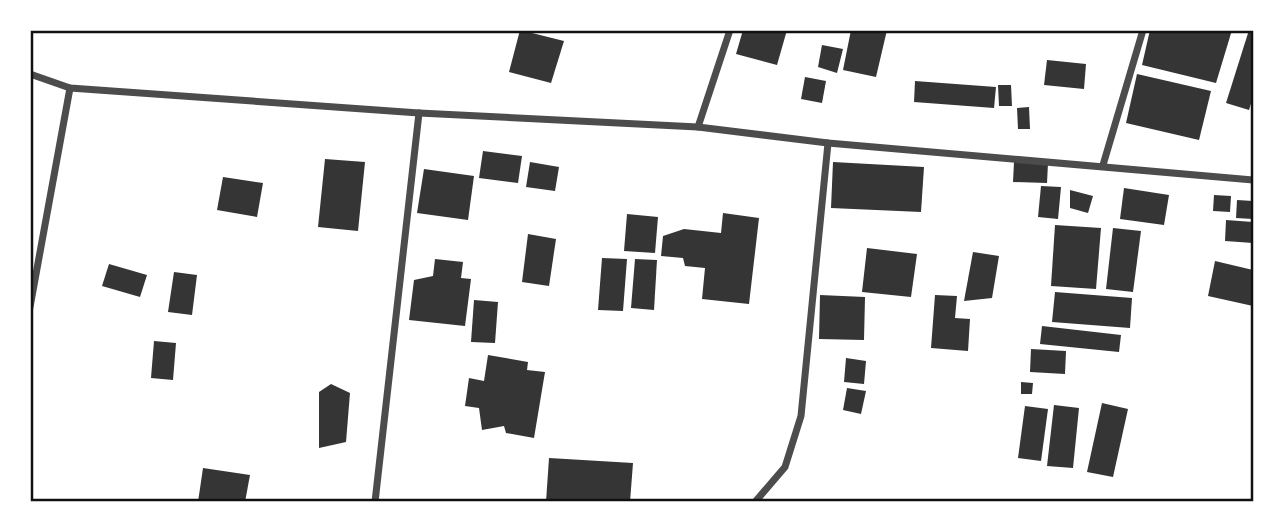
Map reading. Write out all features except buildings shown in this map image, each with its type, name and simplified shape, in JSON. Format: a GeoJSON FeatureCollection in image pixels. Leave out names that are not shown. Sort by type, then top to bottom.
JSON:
{"type":"FeatureCollection","features":[{"type":"Feature","properties":{"kind":"street"},"geometry":{"type":"LineString","coordinates":[[698,127],[730,30]]}},
{"type":"Feature","properties":{"kind":"street"},"geometry":{"type":"LineString","coordinates":[[1103,165],[1143,30]]}},
{"type":"Feature","properties":{"kind":"street"},"geometry":{"type":"LineString","coordinates":[[30,75],[70,88],[419,113],[698,127],[828,143],[1253,180]]}},
{"type":"Feature","properties":{"kind":"street"},"geometry":{"type":"LineString","coordinates":[[30,307],[70,88]]}},
{"type":"Feature","properties":{"kind":"street"},"geometry":{"type":"LineString","coordinates":[[375,502],[419,113]]}},
{"type":"Feature","properties":{"kind":"street"},"geometry":{"type":"LineString","coordinates":[[755,502],[785,467],[801,416],[828,143]]}}]}
